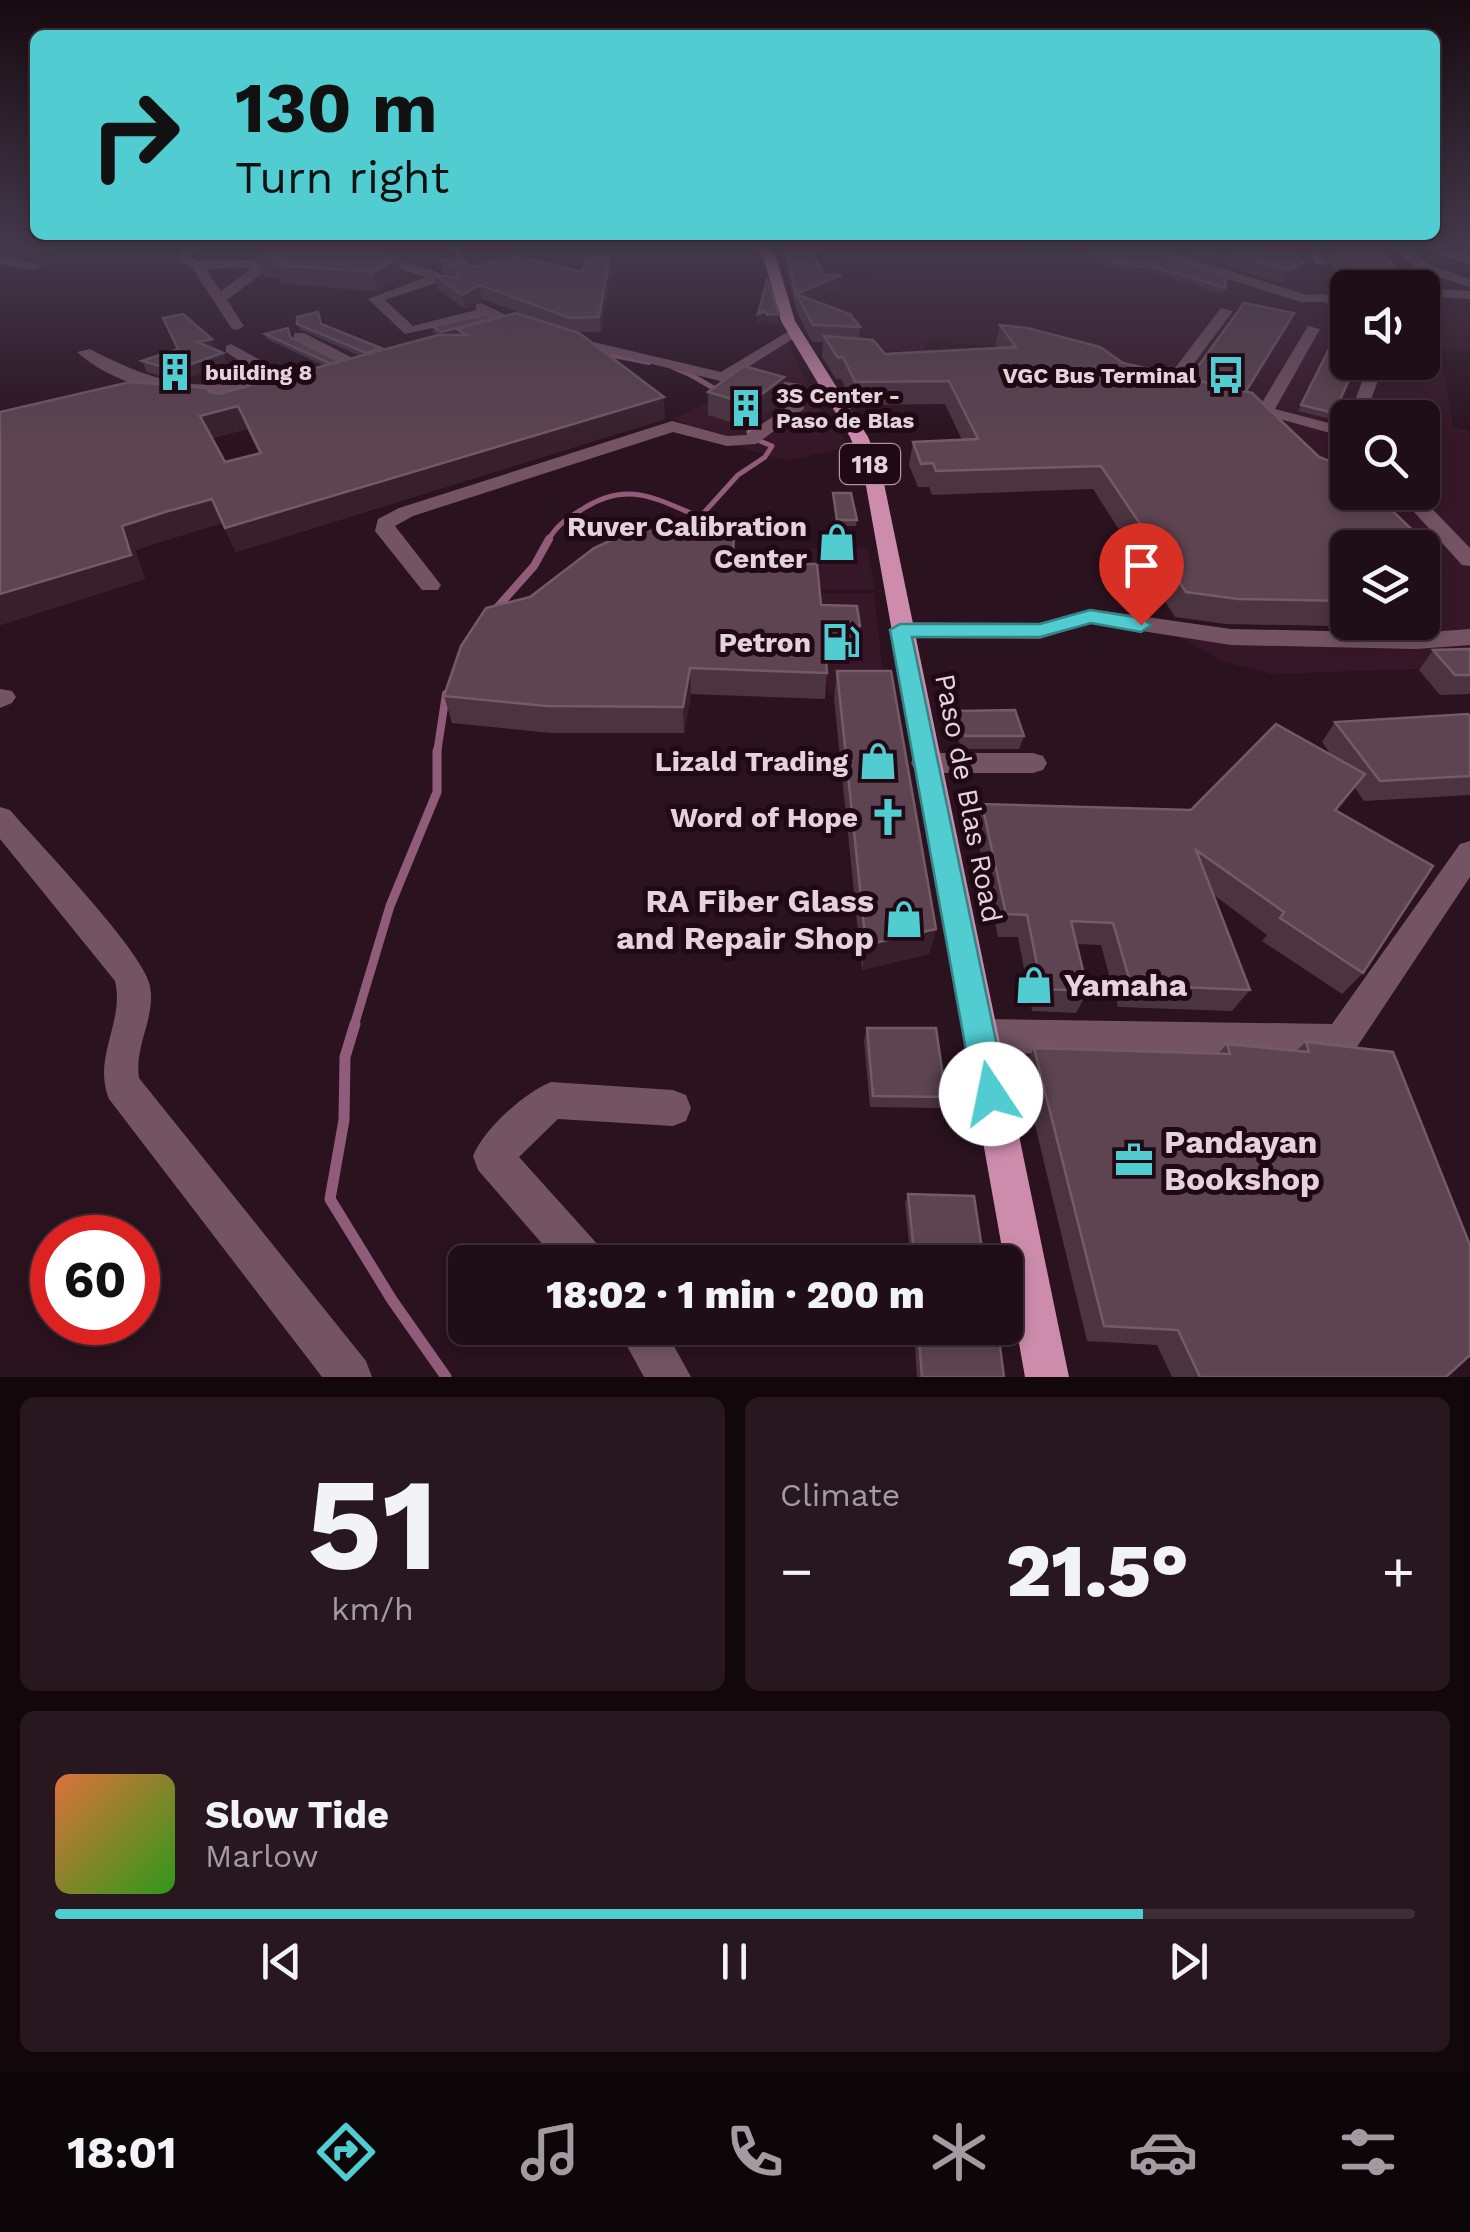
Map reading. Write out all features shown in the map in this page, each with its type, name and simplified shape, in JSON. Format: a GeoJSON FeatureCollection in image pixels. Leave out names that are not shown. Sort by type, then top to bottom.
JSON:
{"type":"FeatureCollection","features":[{"type":"Feature","properties":{"kind":"main road","name":"Paso de Blas Road"},"geometry":{"type":"LineString","coordinates":[[785,313],[794,332],[814,352],[860,437],[872,469],[1046,1377]]}},
{"type":"Feature","properties":{"kind":"street"},"geometry":{"type":"LineString","coordinates":[[229,313],[236,326]]}},
{"type":"Feature","properties":{"kind":"street"},"geometry":{"type":"LineString","coordinates":[[390,313],[410,332],[471,313]]}},
{"type":"Feature","properties":{"kind":"street"},"geometry":{"type":"LineString","coordinates":[[494,313],[594,350],[724,377],[794,332]]}},
{"type":"Feature","properties":{"kind":"street"},"geometry":{"type":"LineString","coordinates":[[1200,396],[1168,388],[1228,313]]}},
{"type":"Feature","properties":{"kind":"street"},"geometry":{"type":"LineString","coordinates":[[1312,313],[1317,322]]}},
{"type":"Feature","properties":{"kind":"street"},"geometry":{"type":"LineString","coordinates":[[1265,412],[1317,322],[1330,317]]}},
{"type":"Feature","properties":{"kind":"street"},"geometry":{"type":"LineString","coordinates":[[488,334],[519,325]]}},
{"type":"Feature","properties":{"kind":"street"},"geometry":{"type":"LineString","coordinates":[[299,336],[366,369]]}},
{"type":"Feature","properties":{"kind":"street"},"geometry":{"type":"LineString","coordinates":[[772,347],[814,352]]}},
{"type":"Feature","properties":{"kind":"street"},"geometry":{"type":"LineString","coordinates":[[226,408],[308,385],[273,376],[231,349]]}},
{"type":"Feature","properties":{"kind":"street"},"geometry":{"type":"LineString","coordinates":[[85,352],[166,390],[222,392],[287,380]]}},
{"type":"Feature","properties":{"kind":"street"},"geometry":{"type":"LineString","coordinates":[[346,374],[386,363]]}},
{"type":"Feature","properties":{"kind":"street"},"geometry":{"type":"LineString","coordinates":[[430,585],[384,532],[385,523],[406,512],[672,426],[727,441],[750,440],[795,409],[795,387],[763,384]]}},
{"type":"Feature","properties":{"kind":"street"},"geometry":{"type":"LineString","coordinates":[[1233,404],[1330,428]]}},
{"type":"Feature","properties":{"kind":"street"},"geometry":{"type":"LineString","coordinates":[[1422,510],[1470,560]]}},
{"type":"Feature","properties":{"kind":"street"},"geometry":{"type":"LineString","coordinates":[[900,630],[1040,630],[1090,616],[1231,637],[1446,641],[1470,636]]}},
{"type":"Feature","properties":{"kind":"street"},"geometry":{"type":"LineString","coordinates":[[926,764],[1032,762]]}},
{"type":"Feature","properties":{"kind":"street"},"geometry":{"type":"LineString","coordinates":[[0,818],[130,974],[136,988],[117,1068],[122,1086],[350,1377]]}},
{"type":"Feature","properties":{"kind":"street"},"geometry":{"type":"LineString","coordinates":[[980,1036],[1341,1041],[1470,853]]}},
{"type":"Feature","properties":{"kind":"street"},"geometry":{"type":"LineString","coordinates":[[570,1245],[492,1156],[550,1100],[673,1108]]}},
{"type":"Feature","properties":{"kind":"street"},"geometry":{"type":"LineString","coordinates":[[649,1345],[668,1377]]}},
{"type":"Feature","properties":{"kind":"shaded area"},"geometry":{"type":"Polygon","coordinates":[[[800,313],[1330,313],[1330,380],[1440,380],[1440,351],[1453,427],[1470,431],[1470,667],[1273,674],[1225,662],[1175,635],[1171,628],[1330,631],[1330,640],[1440,640],[1440,573],[1444,571],[1440,567],[1440,530],[1385,530],[1343,510],[1440,510],[1440,400],[1330,400],[1330,504],[1006,348],[927,341],[922,354],[861,347],[800,313]]]}},
{"type":"Feature","properties":{"kind":"shaded area"},"geometry":{"type":"Polygon","coordinates":[[[1440,313],[1470,313],[1470,351],[1440,351],[1440,313]]]}},
{"type":"Feature","properties":{"kind":"shaded area"},"geometry":{"type":"Polygon","coordinates":[[[788,341],[814,401],[850,446],[788,461],[675,429],[686,424],[673,419],[707,403],[734,376],[788,341]]]}},
{"type":"Feature","properties":{"kind":"shaded area"},"geometry":{"type":"Polygon","coordinates":[[[867,547],[875,590],[817,590],[811,548],[867,547]]]}},
{"type":"Feature","properties":{"kind":"shaded area"},"geometry":{"type":"Polygon","coordinates":[[[819,593],[874,593],[885,692],[828,694],[819,593]]]}},
{"type":"Feature","properties":{"kind":"building"},"geometry":{"type":"Polygon","coordinates":[[[318,313],[321,324],[381,348],[366,353],[297,324],[297,317],[318,313]]]}},
{"type":"Feature","properties":{"kind":"building"},"geometry":{"type":"Polygon","coordinates":[[[517,313],[579,333],[664,397],[225,528],[212,499],[165,512],[122,526],[131,555],[0,594],[0,412],[130,382],[208,388],[209,392],[219,394],[438,335],[467,335],[457,329],[517,313]],[[238,406],[200,416],[225,462],[261,453],[238,406]]]}},
{"type":"Feature","properties":{"kind":"building"},"geometry":{"type":"Polygon","coordinates":[[[557,313],[600,313],[599,317],[570,318],[557,313]]]}},
{"type":"Feature","properties":{"kind":"building"},"geometry":{"type":"Polygon","coordinates":[[[807,313],[848,313],[860,327],[813,325],[807,313]]]}},
{"type":"Feature","properties":{"kind":"building"},"geometry":{"type":"Polygon","coordinates":[[[1237,313],[1294,313],[1246,391],[1189,379],[1237,313]]]}},
{"type":"Feature","properties":{"kind":"building"},"geometry":{"type":"Polygon","coordinates":[[[183,314],[212,339],[197,342],[223,353],[174,370],[142,361],[178,349],[163,318],[183,314]]]}},
{"type":"Feature","properties":{"kind":"building"},"geometry":{"type":"Polygon","coordinates":[[[487,315],[494,318],[442,332],[432,326],[487,315]]]}},
{"type":"Feature","properties":{"kind":"building"},"geometry":{"type":"Polygon","coordinates":[[[1000,325],[1100,347],[1123,363],[1252,393],[1319,457],[1330,461],[1330,510],[1392,510],[1412,530],[1330,530],[1330,601],[1238,599],[1186,592],[1101,466],[936,471],[933,463],[921,464],[913,442],[978,439],[949,381],[855,382],[843,357],[838,358],[824,336],[873,340],[885,354],[1016,347],[1000,325]]]}},
{"type":"Feature","properties":{"kind":"building"},"geometry":{"type":"Polygon","coordinates":[[[288,328],[290,337],[339,361],[331,364],[265,334],[288,328]]]}},
{"type":"Feature","properties":{"kind":"building"},"geometry":{"type":"Polygon","coordinates":[[[1330,347],[1330,380],[1349,380],[1340,400],[1330,400],[1330,412],[1301,405],[1330,347]]]}},
{"type":"Feature","properties":{"kind":"building"},"geometry":{"type":"Polygon","coordinates":[[[744,366],[784,377],[749,404],[708,392],[744,366]]]}},
{"type":"Feature","properties":{"kind":"building"},"geometry":{"type":"Polygon","coordinates":[[[833,493],[851,493],[857,520],[837,520],[833,493]]]}},
{"type":"Feature","properties":{"kind":"building"},"geometry":{"type":"Polygon","coordinates":[[[734,525],[733,564],[817,564],[821,605],[857,606],[860,626],[823,626],[827,673],[690,668],[683,707],[546,706],[444,696],[461,646],[486,608],[530,597],[594,548],[631,531],[734,525]]]}},
{"type":"Feature","properties":{"kind":"building"},"geometry":{"type":"Polygon","coordinates":[[[1470,649],[1470,675],[1455,675],[1433,650],[1470,649]]]}},
{"type":"Feature","properties":{"kind":"building"},"geometry":{"type":"Polygon","coordinates":[[[837,671],[891,671],[936,929],[866,945],[837,671]]]}},
{"type":"Feature","properties":{"kind":"building"},"geometry":{"type":"Polygon","coordinates":[[[1015,710],[1024,736],[965,736],[957,711],[1015,710]]]}},
{"type":"Feature","properties":{"kind":"building"},"geometry":{"type":"Polygon","coordinates":[[[1468,714],[1470,776],[1380,781],[1335,722],[1468,714]]]}},
{"type":"Feature","properties":{"kind":"building"},"geometry":{"type":"Polygon","coordinates":[[[1276,724],[1365,774],[1335,810],[1433,866],[1363,973],[1280,918],[1284,912],[1196,850],[1250,990],[1131,985],[1113,923],[1071,921],[1088,991],[1042,989],[1027,915],[1006,914],[982,804],[1191,810],[1276,724]]]}},
{"type":"Feature","properties":{"kind":"building"},"geometry":{"type":"Polygon","coordinates":[[[867,1028],[936,1028],[946,1097],[873,1096],[867,1028]]]}},
{"type":"Feature","properties":{"kind":"building"},"geometry":{"type":"Polygon","coordinates":[[[1306,1042],[1393,1052],[1470,1245],[1470,1355],[1446,1377],[1200,1377],[1178,1330],[1104,1326],[1034,1048],[1230,1054],[1227,1044],[1309,1052],[1306,1042]]]}},
{"type":"Feature","properties":{"kind":"building"},"geometry":{"type":"Polygon","coordinates":[[[908,1194],[974,1196],[981,1245],[913,1245],[908,1194]]]}},
{"type":"Feature","properties":{"kind":"building"},"geometry":{"type":"Polygon","coordinates":[[[919,1345],[1000,1345],[1004,1377],[922,1377],[919,1345]]]}},
{"type":"Feature","properties":{"kind":"waterway"},"geometry":{"type":"LineString","coordinates":[[599,353],[649,363]]}},
{"type":"Feature","properties":{"kind":"waterway"},"geometry":{"type":"LineString","coordinates":[[673,368],[694,377]]}},
{"type":"Feature","properties":{"kind":"waterway"},"geometry":{"type":"LineString","coordinates":[[694,377],[722,393]]}},
{"type":"Feature","properties":{"kind":"waterway"},"geometry":{"type":"LineString","coordinates":[[749,432],[760,426],[754,415]]}},
{"type":"Feature","properties":{"kind":"waterway"},"geometry":{"type":"LineString","coordinates":[[548,540],[571,517],[613,496],[641,495],[700,517],[738,475],[765,457],[772,446],[760,441]]}},
{"type":"Feature","properties":{"kind":"waterway"},"geometry":{"type":"LineString","coordinates":[[495,610],[534,566],[548,540]]}},
{"type":"Feature","properties":{"kind":"waterway"},"geometry":{"type":"LineString","coordinates":[[437,753],[446,694]]}},
{"type":"Feature","properties":{"kind":"waterway"},"geometry":{"type":"LineString","coordinates":[[354,1026],[390,906],[437,792],[437,753]]}},
{"type":"Feature","properties":{"kind":"waterway"},"geometry":{"type":"LineString","coordinates":[[355,1024],[345,1057],[344,1120],[330,1199],[392,1300],[446,1377]]}},
{"type":"Feature","properties":{"kind":"place","name":"building 8"},"geometry":{"type":"Point","coordinates":[175,372]}},
{"type":"Feature","properties":{"kind":"place","name":"VGC Bus Terminal"},"geometry":{"type":"Point","coordinates":[1226,375]}},
{"type":"Feature","properties":{"kind":"place","name":"3S Center - Paso de Blas"},"geometry":{"type":"Point","coordinates":[746,408]}},
{"type":"Feature","properties":{"kind":"place","name":"Ruver Calibration Center"},"geometry":{"type":"Point","coordinates":[837,542]}},
{"type":"Feature","properties":{"kind":"place","name":"Petron"},"geometry":{"type":"Point","coordinates":[841,642]}},
{"type":"Feature","properties":{"kind":"place","name":"Lizald Trading"},"geometry":{"type":"Point","coordinates":[878,761]}},
{"type":"Feature","properties":{"kind":"place","name":"Word of Hope"},"geometry":{"type":"Point","coordinates":[888,817]}},
{"type":"Feature","properties":{"kind":"place","name":"RA Fiber Glass and Repair Shop"},"geometry":{"type":"Point","coordinates":[904,919]}},
{"type":"Feature","properties":{"kind":"place","name":"Yamaha"},"geometry":{"type":"Point","coordinates":[1034,985]}},
{"type":"Feature","properties":{"kind":"place","name":"Pandayan Bookshop"},"geometry":{"type":"Point","coordinates":[1134,1160]}},
{"type":"Feature","properties":{"kind":"route"},"geometry":{"type":"LineString","coordinates":[[991,1094],[900,630],[1027,631],[1090,616],[1141,625]]}}]}
